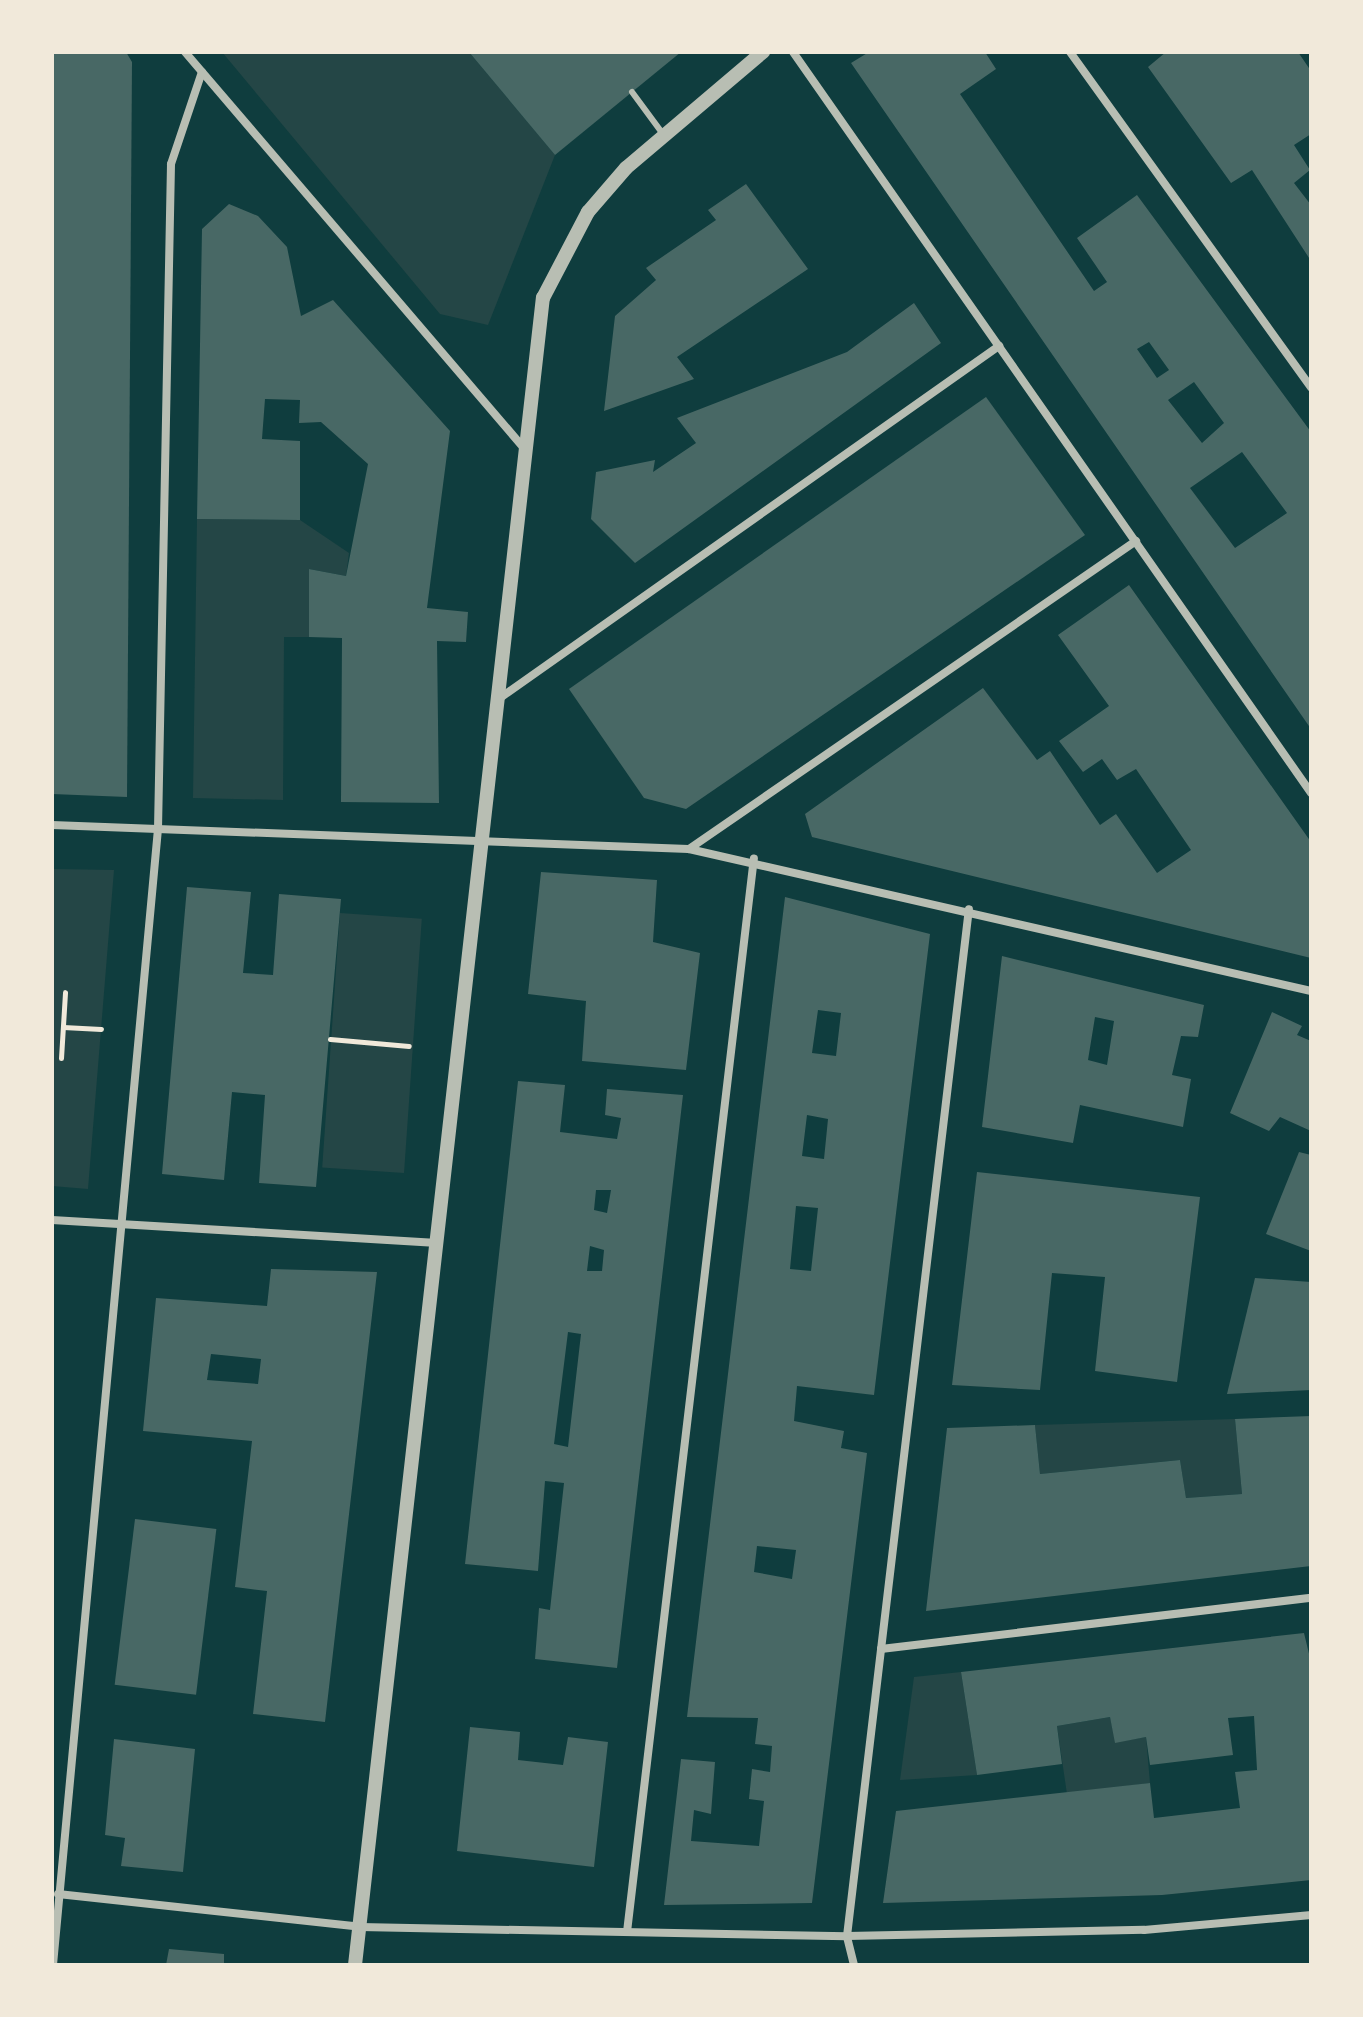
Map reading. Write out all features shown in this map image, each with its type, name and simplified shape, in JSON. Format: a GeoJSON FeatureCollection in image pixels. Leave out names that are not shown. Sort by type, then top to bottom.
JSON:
{"type":"FeatureCollection","features":[{"type":"Feature","properties":{"kind":"street"},"geometry":{"type":"LineString","coordinates":[[185,52],[523,447]]}},
{"type":"Feature","properties":{"kind":"street"},"geometry":{"type":"LineString","coordinates":[[355,1965],[500,698],[523,447],[543,298],[588,212],[664,136],[763,52]]}},
{"type":"Feature","properties":{"kind":"street"},"geometry":{"type":"LineString","coordinates":[[793,52],[1311,793]]}},
{"type":"Feature","properties":{"kind":"street"},"geometry":{"type":"LineString","coordinates":[[1070,52],[1311,387]]}},
{"type":"Feature","properties":{"kind":"street"},"geometry":{"type":"LineString","coordinates":[[53,1965],[158,829],[171,164],[202,72]]}},
{"type":"Feature","properties":{"kind":"street"},"geometry":{"type":"LineString","coordinates":[[500,698],[999,346]]}},
{"type":"Feature","properties":{"kind":"street"},"geometry":{"type":"LineString","coordinates":[[689,849],[1136,541]]}},
{"type":"Feature","properties":{"kind":"street"},"geometry":{"type":"LineString","coordinates":[[52,825],[689,849],[754,858],[1311,991]]}},
{"type":"Feature","properties":{"kind":"street"},"geometry":{"type":"LineString","coordinates":[[627,1932],[754,858]]}},
{"type":"Feature","properties":{"kind":"street"},"geometry":{"type":"LineString","coordinates":[[854,1965],[847,1936],[969,909]]}},
{"type":"Feature","properties":{"kind":"street"},"geometry":{"type":"LineString","coordinates":[[52,1220],[437,1243]]}},
{"type":"Feature","properties":{"kind":"street"},"geometry":{"type":"LineString","coordinates":[[881,1649],[1311,1598]]}},
{"type":"Feature","properties":{"kind":"street"},"geometry":{"type":"LineString","coordinates":[[58,1894],[360,1927],[847,1936],[1144,1930],[1311,1915]]}},
{"type":"Feature","properties":{"kind":"lane"},"geometry":{"type":"LineString","coordinates":[[632,92],[664,136]]}},
{"type":"Feature","properties":{"kind":"path"},"geometry":{"type":"LineString","coordinates":[[61,1058],[65,992]]}},
{"type":"Feature","properties":{"kind":"path"},"geometry":{"type":"LineString","coordinates":[[63,1027],[101,1029]]}},
{"type":"Feature","properties":{"kind":"path"},"geometry":{"type":"LineString","coordinates":[[330,1039],[409,1046]]}},
{"type":"Feature","properties":{"kind":"shaded area"},"geometry":{"type":"Polygon","coordinates":[[[222,52],[469,52],[555,155],[488,325],[440,314],[222,52]]]}},
{"type":"Feature","properties":{"kind":"shaded area"},"geometry":{"type":"Polygon","coordinates":[[[197,519],[300,520],[349,553],[346,576],[309,569],[309,637],[284,637],[283,800],[193,798],[197,519]]]}},
{"type":"Feature","properties":{"kind":"shaded area"},"geometry":{"type":"Polygon","coordinates":[[[52,869],[114,870],[88,1189],[52,1186],[52,869]]]}},
{"type":"Feature","properties":{"kind":"shaded area"},"geometry":{"type":"Polygon","coordinates":[[[340,913],[422,919],[404,1173],[322,1167],[340,913]]]}},
{"type":"Feature","properties":{"kind":"shaded area"},"geometry":{"type":"Polygon","coordinates":[[[1235,1419],[1242,1494],[1186,1498],[1180,1460],[1040,1474],[1035,1425],[1235,1419]]]}},
{"type":"Feature","properties":{"kind":"shaded area"},"geometry":{"type":"Polygon","coordinates":[[[961,1672],[977,1775],[900,1780],[914,1677],[961,1672]]]}},
{"type":"Feature","properties":{"kind":"shaded area"},"geometry":{"type":"Polygon","coordinates":[[[1110,1717],[1116,1742],[1146,1737],[1150,1783],[1067,1794],[1057,1726],[1110,1717]]]}},
{"type":"Feature","properties":{"kind":"building"},"geometry":{"type":"Polygon","coordinates":[[[52,52],[126,52],[132,62],[127,797],[52,794],[52,52]]]}},
{"type":"Feature","properties":{"kind":"building"},"geometry":{"type":"Polygon","coordinates":[[[469,52],[681,52],[555,155],[469,52]]]}},
{"type":"Feature","properties":{"kind":"building"},"geometry":{"type":"Polygon","coordinates":[[[869,52],[985,52],[996,69],[960,94],[1094,291],[1107,282],[1077,238],[1137,195],[1311,432],[1311,729],[851,63],[869,52]],[[1149,342],[1137,349],[1157,378],[1169,370],[1149,342]],[[1194,382],[1168,400],[1202,443],[1224,423],[1194,382]],[[1242,452],[1190,488],[1235,548],[1287,513],[1242,452]]]}},
{"type":"Feature","properties":{"kind":"building"},"geometry":{"type":"Polygon","coordinates":[[[1166,52],[1298,52],[1311,71],[1311,134],[1294,145],[1310,170],[1294,183],[1311,205],[1311,261],[1252,170],[1231,183],[1148,67],[1166,52]]]}},
{"type":"Feature","properties":{"kind":"building"},"geometry":{"type":"Polygon","coordinates":[[[746,184],[808,269],[677,357],[694,379],[604,411],[615,316],[656,280],[646,268],[716,220],[708,210],[746,184]]]}},
{"type":"Feature","properties":{"kind":"building"},"geometry":{"type":"Polygon","coordinates":[[[229,204],[258,216],[287,247],[301,316],[333,300],[450,431],[427,608],[468,612],[466,642],[437,641],[439,803],[341,802],[342,638],[309,637],[309,569],[346,576],[368,464],[321,422],[299,423],[300,400],[265,399],[262,439],[300,441],[300,520],[197,519],[202,229],[229,204]]]}},
{"type":"Feature","properties":{"kind":"building"},"geometry":{"type":"Polygon","coordinates":[[[914,303],[941,343],[635,563],[591,519],[596,472],[655,460],[653,472],[696,443],[677,418],[847,352],[914,303]]]}},
{"type":"Feature","properties":{"kind":"building"},"geometry":{"type":"Polygon","coordinates":[[[986,397],[1085,535],[686,809],[644,798],[569,689],[986,397]]]}},
{"type":"Feature","properties":{"kind":"building"},"geometry":{"type":"Polygon","coordinates":[[[1129,585],[1311,842],[1311,958],[812,837],[805,814],[983,688],[1037,760],[1050,751],[1100,825],[1116,814],[1157,873],[1191,850],[1136,769],[1117,780],[1102,759],[1083,772],[1059,741],[1109,706],[1058,635],[1129,585]]]}},
{"type":"Feature","properties":{"kind":"building"},"geometry":{"type":"Polygon","coordinates":[[[541,872],[657,880],[653,942],[700,953],[686,1070],[582,1061],[586,1001],[528,994],[541,872]]]}},
{"type":"Feature","properties":{"kind":"building"},"geometry":{"type":"Polygon","coordinates":[[[187,887],[251,892],[243,973],[273,975],[279,894],[341,899],[316,1187],[259,1183],[265,1095],[232,1092],[224,1180],[162,1174],[187,887]]]}},
{"type":"Feature","properties":{"kind":"building"},"geometry":{"type":"Polygon","coordinates":[[[785,897],[930,934],[874,1395],[797,1386],[794,1421],[844,1431],[841,1448],[867,1453],[812,1903],[664,1905],[681,1759],[715,1762],[711,1814],[694,1810],[691,1841],[759,1846],[764,1801],[749,1799],[752,1769],[770,1772],[772,1746],[755,1744],[758,1718],[687,1717],[785,897]],[[818,1010],[812,1053],[836,1056],[841,1013],[818,1010]],[[807,1115],[802,1156],[824,1159],[828,1119],[807,1115]],[[796,1206],[790,1269],[811,1271],[818,1208],[796,1206]],[[757,1546],[754,1572],[792,1579],[796,1550],[757,1546]]]}},
{"type":"Feature","properties":{"kind":"building"},"geometry":{"type":"Polygon","coordinates":[[[1002,956],[1204,1005],[1198,1037],[1181,1036],[1172,1075],[1191,1079],[1183,1127],[1080,1105],[1073,1143],[982,1127],[1002,956]],[[1095,1017],[1088,1060],[1107,1065],[1114,1021],[1095,1017]]]}},
{"type":"Feature","properties":{"kind":"building"},"geometry":{"type":"Polygon","coordinates":[[[1272,1012],[1302,1026],[1297,1035],[1311,1041],[1311,1131],[1280,1117],[1269,1131],[1230,1113],[1272,1012]]]}},
{"type":"Feature","properties":{"kind":"building"},"geometry":{"type":"Polygon","coordinates":[[[518,1081],[565,1085],[560,1132],[617,1139],[621,1118],[605,1115],[607,1089],[683,1095],[617,1668],[535,1659],[539,1608],[550,1610],[564,1483],[545,1481],[538,1571],[465,1564],[518,1081]],[[596,1190],[594,1210],[607,1213],[611,1190],[596,1190]],[[590,1246],[587,1271],[602,1271],[604,1250],[590,1246]],[[568,1332],[554,1444],[568,1447],[581,1334],[568,1332]]]}},
{"type":"Feature","properties":{"kind":"building"},"geometry":{"type":"Polygon","coordinates":[[[1299,1152],[1311,1155],[1311,1251],[1266,1234],[1299,1152]]]}},
{"type":"Feature","properties":{"kind":"building"},"geometry":{"type":"Polygon","coordinates":[[[977,1172],[1200,1197],[1177,1382],[1095,1371],[1105,1277],[1052,1273],[1040,1390],[952,1385],[977,1172]]]}},
{"type":"Feature","properties":{"kind":"building"},"geometry":{"type":"Polygon","coordinates":[[[271,1269],[377,1272],[325,1722],[253,1714],[267,1591],[235,1587],[252,1441],[143,1431],[156,1298],[267,1306],[271,1269]],[[211,1354],[207,1380],[258,1384],[261,1359],[211,1354]]]}},
{"type":"Feature","properties":{"kind":"building"},"geometry":{"type":"Polygon","coordinates":[[[1255,1278],[1311,1282],[1311,1390],[1227,1394],[1255,1278]]]}},
{"type":"Feature","properties":{"kind":"building"},"geometry":{"type":"Polygon","coordinates":[[[1311,1416],[1311,1566],[926,1611],[947,1428],[1035,1425],[1040,1474],[1180,1460],[1186,1498],[1242,1494],[1235,1419],[1311,1416]]]}},
{"type":"Feature","properties":{"kind":"building"},"geometry":{"type":"Polygon","coordinates":[[[135,1519],[216,1529],[196,1695],[115,1685],[135,1519]]]}},
{"type":"Feature","properties":{"kind":"building"},"geometry":{"type":"Polygon","coordinates":[[[1304,1633],[1311,1662],[1311,1880],[1162,1895],[883,1903],[896,1811],[1150,1783],[1154,1818],[1240,1808],[1235,1772],[1257,1770],[1254,1716],[1228,1718],[1233,1755],[1150,1765],[1146,1737],[1115,1743],[1110,1717],[1057,1726],[1062,1764],[977,1775],[961,1672],[1304,1633]]]}},
{"type":"Feature","properties":{"kind":"building"},"geometry":{"type":"Polygon","coordinates":[[[470,1727],[520,1732],[518,1760],[563,1765],[568,1737],[608,1742],[594,1867],[457,1851],[470,1727]]]}},
{"type":"Feature","properties":{"kind":"building"},"geometry":{"type":"Polygon","coordinates":[[[114,1739],[195,1749],[183,1872],[121,1866],[125,1838],[105,1835],[114,1739]]]}},
{"type":"Feature","properties":{"kind":"building"},"geometry":{"type":"Polygon","coordinates":[[[169,1949],[224,1954],[224,1965],[166,1965],[169,1949]]]}}]}
